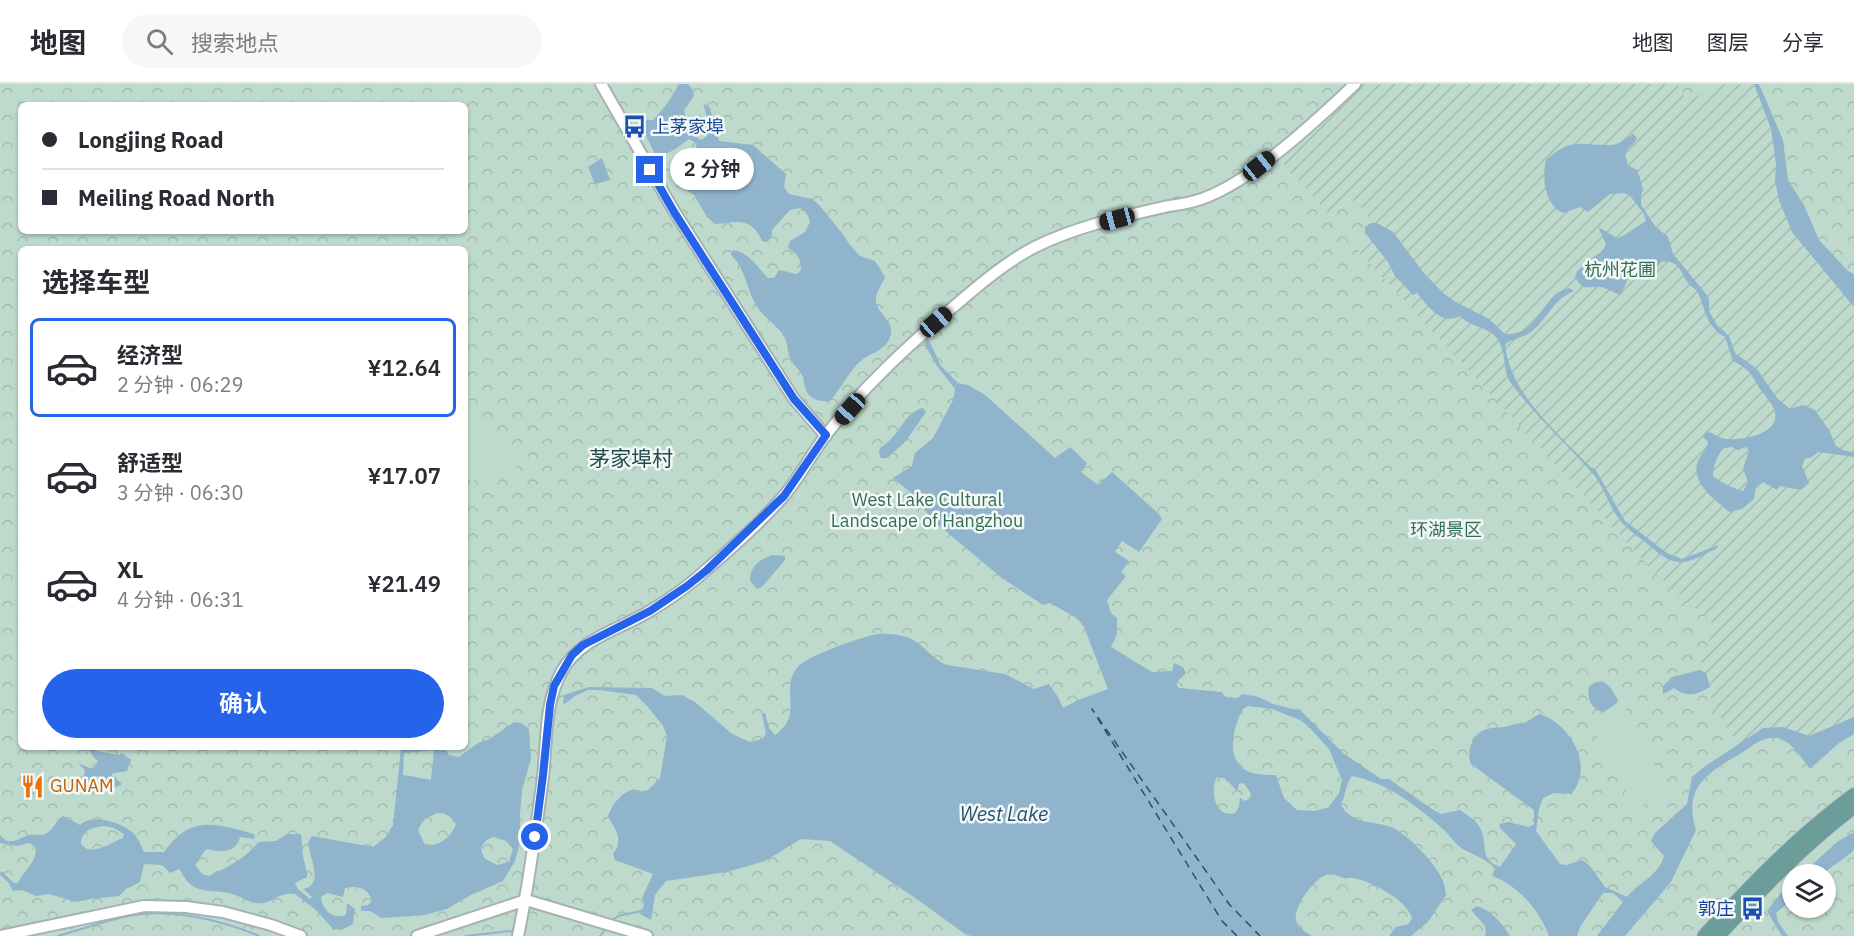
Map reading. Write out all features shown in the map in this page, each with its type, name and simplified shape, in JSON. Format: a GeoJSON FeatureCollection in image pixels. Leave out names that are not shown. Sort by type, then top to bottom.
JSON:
{"type":"FeatureCollection","features":[{"type":"Feature","properties":{"kind":"main road"},"geometry":{"type":"LineString","coordinates":[[1704,936],[1786,851],[1828,814],[1854,795]]}},
{"type":"Feature","properties":{"kind":"main road"},"geometry":{"type":"LineString","coordinates":[[1718,936],[1793,860],[1854,807]]}},
{"type":"Feature","properties":{"kind":"street"},"geometry":{"type":"LineString","coordinates":[[601,84],[674,212],[794,399],[826,435]]}},
{"type":"Feature","properties":{"kind":"street"},"geometry":{"type":"LineString","coordinates":[[519,933],[526,900],[543,775],[549,712],[554,686],[572,655],[583,645],[650,611],[707,570],[784,496],[826,435],[874,381],[924,332],[990,276],[1035,247],[1091,226],[1195,201],[1216,193],[1264,162],[1324,114],[1354,84]]}},
{"type":"Feature","properties":{"kind":"street"},"geometry":{"type":"LineString","coordinates":[[417,936],[526,900],[647,936]]}},
{"type":"Feature","properties":{"kind":"street"},"geometry":{"type":"LineString","coordinates":[[0,936],[144,906],[186,907],[223,912],[301,936]]}},
{"type":"Feature","properties":{"kind":"green space","name":"环湖景区"},"geometry":{"type":"Polygon","coordinates":[[[0,84],[1854,84],[1854,936],[0,936],[0,84]]]}},
{"type":"Feature","properties":{"kind":"green space","name":"杭州花圃"},"geometry":{"type":"Polygon","coordinates":[[[1361,84],[1677,84],[1687,101],[1722,84],[1758,84],[1779,148],[1790,210],[1854,301],[1854,724],[1810,741],[1779,731],[1741,748],[1717,710],[1701,677],[1701,666],[1714,625],[1656,574],[1354,246],[1377,228],[1354,199],[1331,216],[1278,158],[1329,117],[1361,84]]]}},
{"type":"Feature","properties":{"kind":"green space"},"geometry":{"type":"Polygon","coordinates":[[[468,399],[517,468],[510,473],[506,468],[496,479],[468,480],[468,399]]]}},
{"type":"Feature","properties":{"kind":"green space"},"geometry":{"type":"Polygon","coordinates":[[[1624,707],[1668,791],[1635,809],[1590,724],[1624,707]]]}},
{"type":"Feature","properties":{"kind":"water"},"geometry":{"type":"Polygon","coordinates":[[[679,84],[688,84],[694,96],[684,110],[690,133],[701,140],[706,137],[709,124],[703,103],[710,108],[719,141],[753,145],[786,174],[784,187],[789,194],[812,199],[860,256],[875,261],[885,277],[877,293],[876,303],[890,326],[888,342],[858,364],[830,401],[818,400],[806,391],[802,374],[790,358],[784,336],[756,305],[740,266],[731,255],[733,250],[744,254],[768,278],[774,278],[779,270],[797,274],[801,270],[800,260],[788,248],[790,241],[805,232],[810,222],[807,213],[800,208],[790,210],[772,230],[772,235],[767,242],[762,241],[758,233],[748,224],[737,222],[715,224],[707,217],[694,195],[686,190],[683,182],[683,173],[698,161],[696,143],[689,139],[661,156],[655,154],[640,124],[645,120],[653,120],[661,112],[679,84]]]}},
{"type":"Feature","properties":{"kind":"water"},"geometry":{"type":"Polygon","coordinates":[[[1754,84],[1759,84],[1783,140],[1788,180],[1804,205],[1819,240],[1848,271],[1854,274],[1854,307],[1792,232],[1779,200],[1775,181],[1776,164],[1771,129],[1754,84]]]}},
{"type":"Feature","properties":{"kind":"water"},"geometry":{"type":"Polygon","coordinates":[[[1633,134],[1637,138],[1625,153],[1628,165],[1637,170],[1640,178],[1643,190],[1641,205],[1655,226],[1668,237],[1673,254],[1707,295],[1709,311],[1717,325],[1729,336],[1735,353],[1757,369],[1777,398],[1790,409],[1803,405],[1815,410],[1829,430],[1836,446],[1854,453],[1854,457],[1818,452],[1805,459],[1802,466],[1809,483],[1801,490],[1780,486],[1777,490],[1763,482],[1756,486],[1754,499],[1742,509],[1729,512],[1712,497],[1698,478],[1697,464],[1708,442],[1703,437],[1706,432],[1727,439],[1753,436],[1770,428],[1775,414],[1771,404],[1749,372],[1733,361],[1725,337],[1710,323],[1697,291],[1688,283],[1675,264],[1661,262],[1656,269],[1637,269],[1630,275],[1620,294],[1601,287],[1583,287],[1575,277],[1577,271],[1601,252],[1606,244],[1598,227],[1617,238],[1646,221],[1644,214],[1625,193],[1610,194],[1588,212],[1580,207],[1563,213],[1548,197],[1544,175],[1546,160],[1570,145],[1612,145],[1633,134]],[[1732,447],[1724,448],[1716,461],[1713,476],[1743,491],[1748,482],[1743,469],[1749,450],[1746,447],[1738,450],[1732,447]]]}},
{"type":"Feature","properties":{"kind":"water"},"geometry":{"type":"Polygon","coordinates":[[[602,158],[610,180],[595,184],[588,167],[602,158]]]}},
{"type":"Feature","properties":{"kind":"water"},"geometry":{"type":"Polygon","coordinates":[[[1371,223],[1377,223],[1393,232],[1423,272],[1443,293],[1489,319],[1505,334],[1522,331],[1529,326],[1550,300],[1562,290],[1569,288],[1574,291],[1555,304],[1531,332],[1505,344],[1508,362],[1515,379],[1550,426],[1590,467],[1595,469],[1625,521],[1667,553],[1682,559],[1719,545],[1716,549],[1687,561],[1674,561],[1659,554],[1626,527],[1615,514],[1594,475],[1511,383],[1506,373],[1503,350],[1494,335],[1460,316],[1441,317],[1430,309],[1417,293],[1413,295],[1395,276],[1388,262],[1365,233],[1365,227],[1371,223]]]}},
{"type":"Feature","properties":{"kind":"water","name":"West Lake"},"geometry":{"type":"Polygon","coordinates":[[[928,338],[941,366],[958,383],[984,394],[1055,458],[1070,447],[1087,463],[1081,472],[1098,485],[1112,472],[1159,514],[1162,519],[1139,552],[1122,541],[1115,552],[1129,561],[1121,572],[1126,576],[1107,600],[1111,613],[1117,618],[1117,634],[1111,647],[1152,672],[1172,671],[1174,663],[1183,667],[1186,673],[1176,683],[1179,688],[1222,692],[1225,697],[1238,698],[1242,694],[1259,697],[1273,704],[1301,711],[1343,753],[1381,779],[1389,779],[1441,814],[1460,810],[1472,818],[1481,830],[1485,852],[1489,860],[1500,867],[1516,844],[1500,828],[1499,824],[1508,822],[1529,827],[1534,824],[1534,810],[1471,764],[1469,754],[1471,744],[1484,730],[1523,724],[1539,714],[1551,719],[1570,736],[1580,760],[1581,772],[1578,783],[1571,794],[1554,793],[1543,798],[1536,831],[1560,864],[1566,865],[1582,860],[1590,866],[1605,887],[1627,897],[1653,874],[1661,863],[1664,856],[1651,841],[1655,833],[1687,804],[1692,777],[1704,767],[1763,728],[1783,727],[1809,736],[1854,717],[1854,734],[1839,743],[1810,769],[1792,746],[1777,738],[1772,738],[1755,744],[1710,774],[1696,791],[1693,815],[1696,830],[1671,882],[1625,936],[1597,936],[1623,902],[1613,893],[1603,893],[1580,927],[1577,936],[1549,936],[1540,917],[1527,900],[1511,886],[1492,876],[1495,869],[1492,865],[1460,847],[1413,804],[1378,784],[1352,776],[1341,805],[1345,811],[1356,819],[1391,827],[1405,836],[1421,850],[1443,881],[1446,895],[1428,922],[1411,936],[1389,936],[1396,927],[1409,924],[1412,918],[1409,911],[1396,898],[1369,883],[1331,874],[1321,878],[1305,894],[1296,914],[1297,923],[1302,930],[1312,936],[971,936],[830,841],[801,839],[765,861],[727,872],[666,881],[655,895],[651,920],[640,914],[644,905],[642,898],[653,874],[615,860],[613,854],[618,839],[608,816],[615,803],[625,793],[634,789],[640,792],[648,790],[660,778],[667,736],[663,726],[636,695],[588,690],[563,705],[564,695],[589,687],[652,688],[665,696],[681,695],[695,702],[732,734],[750,742],[762,739],[766,734],[762,714],[765,713],[769,728],[775,735],[787,722],[790,716],[791,680],[800,665],[838,646],[878,634],[899,635],[912,639],[947,665],[1005,674],[1034,689],[1049,684],[1063,708],[1108,689],[1084,627],[1077,618],[1050,603],[1043,605],[1002,578],[931,519],[916,497],[893,478],[912,466],[915,453],[933,438],[953,400],[955,389],[937,366],[924,343],[928,338]],[[1248,706],[1243,709],[1239,717],[1234,736],[1234,755],[1238,763],[1253,773],[1276,775],[1284,798],[1297,810],[1315,811],[1329,807],[1339,793],[1342,780],[1329,749],[1300,720],[1272,709],[1248,706]],[[1217,777],[1214,796],[1219,808],[1228,814],[1235,813],[1239,807],[1240,798],[1245,801],[1250,798],[1251,794],[1244,783],[1239,784],[1237,791],[1225,778],[1217,777]]]}},
{"type":"Feature","properties":{"kind":"water"},"geometry":{"type":"Polygon","coordinates":[[[923,408],[926,412],[906,441],[887,458],[881,458],[880,448],[887,443],[911,414],[923,408]]]}},
{"type":"Feature","properties":{"kind":"water"},"geometry":{"type":"Polygon","coordinates":[[[772,555],[785,556],[785,560],[762,587],[757,589],[750,581],[752,571],[759,561],[772,555]]]}},
{"type":"Feature","properties":{"kind":"water"},"geometry":{"type":"Polygon","coordinates":[[[1700,670],[1706,673],[1710,687],[1692,694],[1683,693],[1674,688],[1663,694],[1663,686],[1672,677],[1700,670]]]}},
{"type":"Feature","properties":{"kind":"water"},"geometry":{"type":"Polygon","coordinates":[[[1601,681],[1610,687],[1618,702],[1604,712],[1593,706],[1588,694],[1590,685],[1601,681]]]}},
{"type":"Feature","properties":{"kind":"water"},"geometry":{"type":"Polygon","coordinates":[[[514,722],[521,723],[529,729],[531,759],[522,790],[520,842],[515,861],[503,881],[447,909],[425,915],[382,918],[370,911],[361,911],[361,906],[368,905],[372,901],[365,890],[358,887],[345,888],[343,897],[327,893],[321,897],[326,910],[333,915],[346,915],[347,903],[355,909],[353,924],[341,930],[333,929],[316,910],[295,894],[279,896],[264,903],[255,903],[236,895],[194,887],[179,869],[170,873],[162,865],[144,864],[140,882],[126,889],[119,896],[76,902],[49,894],[36,896],[22,890],[13,891],[0,875],[1,871],[14,883],[18,883],[33,861],[36,851],[35,846],[29,843],[17,846],[0,843],[0,835],[6,841],[10,841],[30,835],[43,835],[48,833],[63,816],[80,825],[85,821],[99,819],[127,828],[139,841],[144,852],[164,852],[184,832],[194,827],[216,825],[254,834],[255,839],[240,837],[235,846],[227,850],[206,849],[195,865],[202,874],[209,876],[229,866],[242,858],[258,842],[276,841],[287,834],[301,834],[307,877],[295,883],[297,888],[310,899],[312,897],[303,889],[310,886],[315,876],[308,842],[312,836],[373,847],[386,837],[393,825],[401,750],[434,750],[445,750],[449,755],[459,757],[478,743],[491,738],[514,722]],[[434,750],[404,753],[403,775],[431,780],[434,750]],[[437,813],[424,819],[418,830],[425,845],[444,840],[456,824],[448,816],[437,813]],[[104,826],[88,830],[81,844],[90,850],[101,848],[123,838],[124,834],[114,828],[104,826]],[[494,837],[486,841],[481,849],[484,858],[497,865],[509,862],[513,849],[506,841],[494,837]]]}},
{"type":"Feature","properties":{"kind":"water"},"geometry":{"type":"Polygon","coordinates":[[[89,750],[119,755],[122,753],[131,760],[127,771],[111,775],[121,785],[107,786],[106,778],[95,776],[93,779],[100,788],[112,788],[95,793],[93,788],[88,787],[83,790],[85,770],[78,763],[94,768],[98,761],[89,750]]]}},
{"type":"Feature","properties":{"kind":"water"},"geometry":{"type":"Polygon","coordinates":[[[1854,832],[1854,849],[1851,853],[1836,864],[1813,864],[1837,842],[1854,832]]]}},
{"type":"Feature","properties":{"kind":"water"},"geometry":{"type":"Polygon","coordinates":[[[1781,893],[1782,908],[1776,913],[1778,922],[1788,936],[1782,936],[1767,911],[1781,893]]]}},
{"type":"Feature","properties":{"kind":"water"},"geometry":{"type":"Polygon","coordinates":[[[1477,906],[1496,918],[1510,936],[1484,936],[1485,926],[1471,910],[1477,906]]]}},
{"type":"Feature","properties":{"kind":"waterway"},"geometry":{"type":"LineString","coordinates":[[610,922],[622,915],[643,910]]}},
{"type":"Feature","properties":{"kind":"waterway"},"geometry":{"type":"LineString","coordinates":[[58,936],[104,922],[148,914],[197,917],[259,936]]}},
{"type":"Feature","properties":{"kind":"waterway"},"geometry":{"type":"LineString","coordinates":[[600,936],[607,927]]}},
{"type":"Feature","properties":{"kind":"waterway"},"geometry":{"type":"LineString","coordinates":[[466,936],[510,931],[516,933]]}},
{"type":"Feature","properties":{"kind":"ferry route"},"geometry":{"type":"LineString","coordinates":[[1237,936],[1222,921],[1092,709],[1229,904],[1260,936]]}},
{"type":"Feature","properties":{"kind":"place","name":"上茅家埠"},"geometry":{"type":"Point","coordinates":[634,127]}},
{"type":"Feature","properties":{"kind":"place","name":"GUNAM"},"geometry":{"type":"Point","coordinates":[32,786]}},
{"type":"Feature","properties":{"kind":"place","name":"郭庄"},"geometry":{"type":"Point","coordinates":[1752,909]}},
{"type":"Feature","properties":{"kind":"district","name":"茅家埠村"},"geometry":{"type":"Point","coordinates":[631,459]}},
{"type":"Feature","properties":{"kind":"route"},"geometry":{"type":"LineString","coordinates":[[535,837],[550,705],[554,686],[572,655],[583,645],[650,611],[707,570],[784,496],[826,435],[794,399],[674,212],[650,170]]}},
{"type":"Feature","properties":{"kind":"park label","name":"West Lake Cultural Landscape of Hangzhou"},"geometry":{"type":"Point","coordinates":[927,510]}}]}
